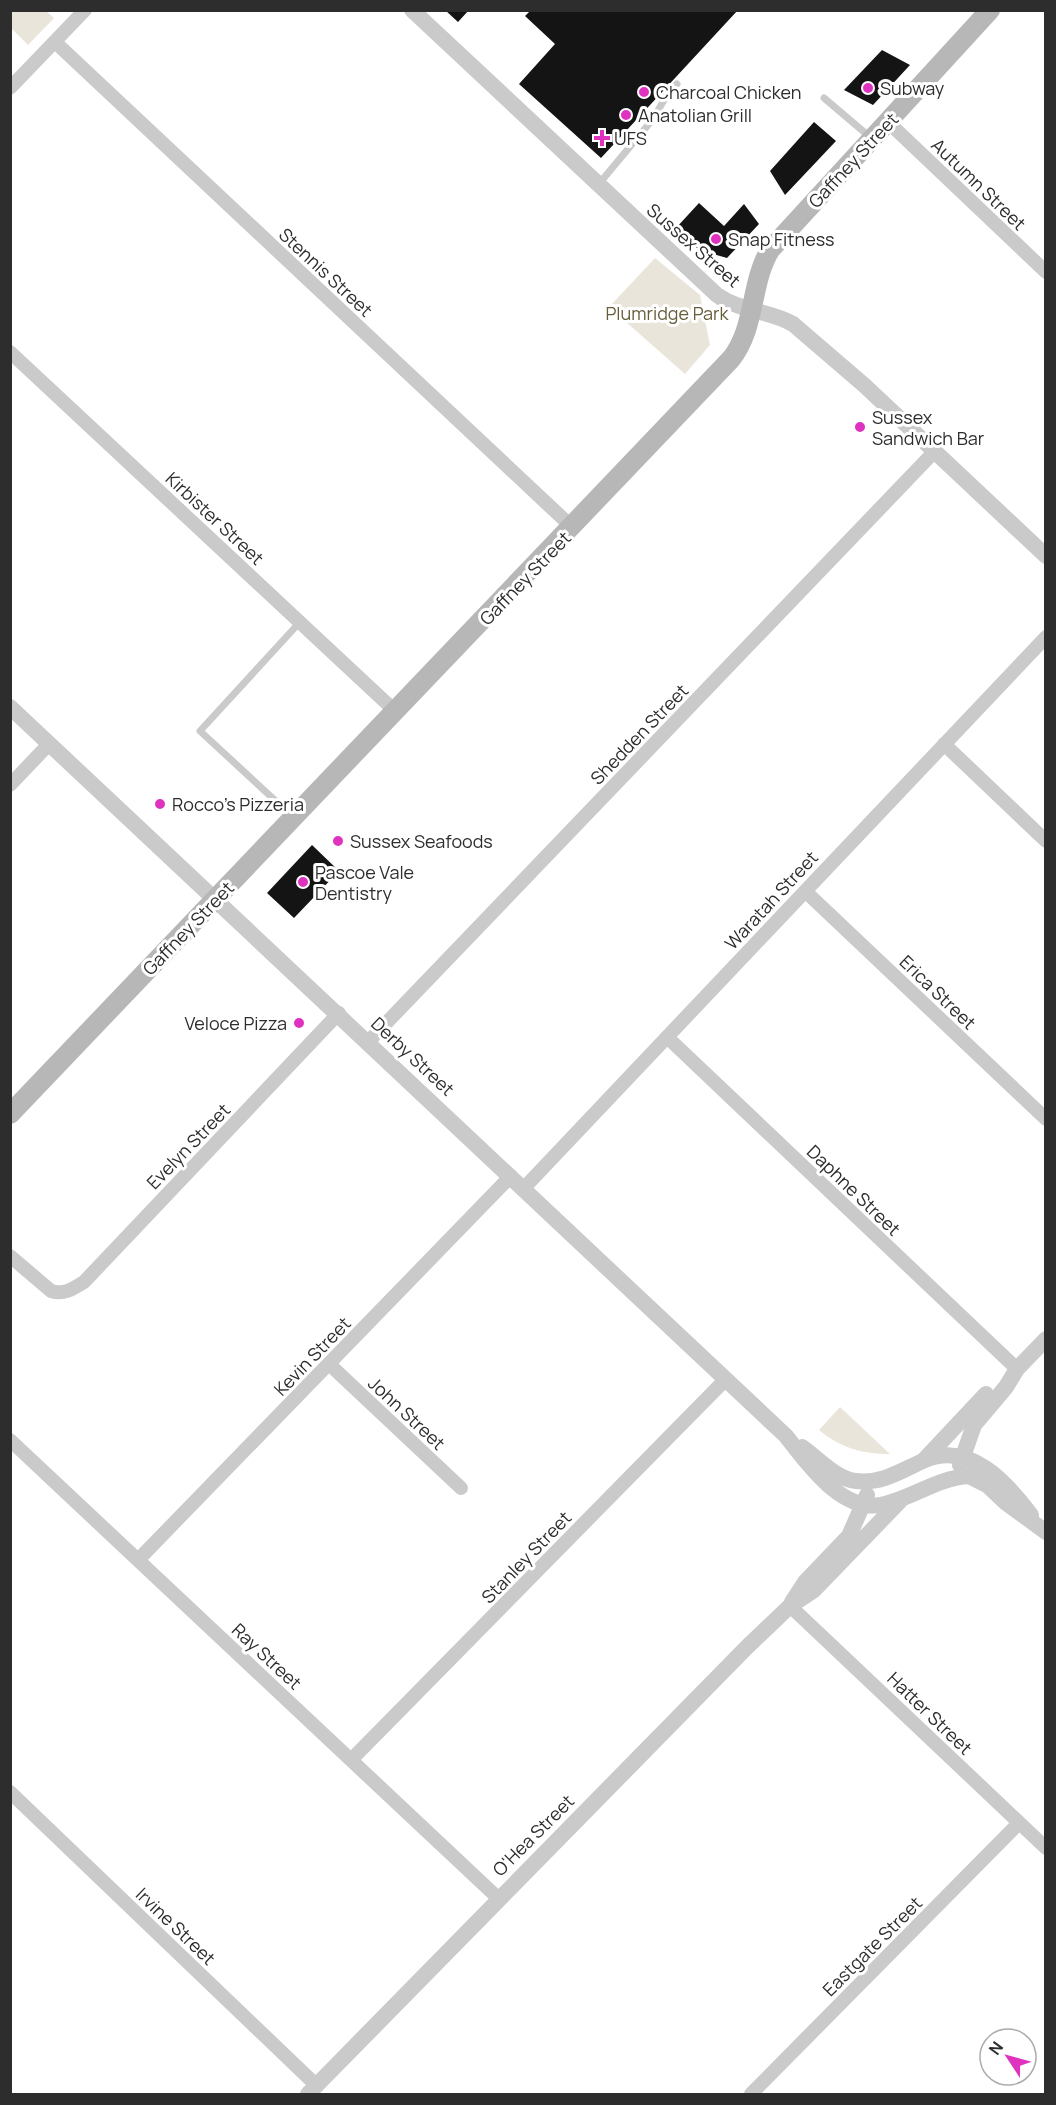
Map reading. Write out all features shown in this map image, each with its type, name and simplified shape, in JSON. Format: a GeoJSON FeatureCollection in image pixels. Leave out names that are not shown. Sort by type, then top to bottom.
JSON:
{"type":"FeatureCollection","features":[{"type":"Feature","properties":{"kind":"main road","name":"Gaffney Street"},"geometry":{"type":"LineString","coordinates":[[10,1114],[573,528],[731,359],[743,339],[761,269],[770,250],[987,12]]}},
{"type":"Feature","properties":{"kind":"street"},"geometry":{"type":"LineString","coordinates":[[10,88],[85,10]]}},
{"type":"Feature","properties":{"kind":"street","name":"Sussex Street"},"geometry":{"type":"LineString","coordinates":[[412,10],[717,295],[739,308],[781,317],[794,324],[1046,556]]}},
{"type":"Feature","properties":{"kind":"street","name":"Stennis Street"},"geometry":{"type":"LineString","coordinates":[[55,42],[573,528]]}},
{"type":"Feature","properties":{"kind":"street","name":"Autumn Street"},"geometry":{"type":"LineString","coordinates":[[888,122],[1046,272]]}},
{"type":"Feature","properties":{"kind":"street","name":"Kirbister Street"},"geometry":{"type":"LineString","coordinates":[[10,352],[396,711]]}},
{"type":"Feature","properties":{"kind":"street","name":"Shedden Street"},"geometry":{"type":"LineString","coordinates":[[369,1041],[935,452]]}},
{"type":"Feature","properties":{"kind":"street","name":"Waratah Street"},"geometry":{"type":"LineString","coordinates":[[518,1182],[667,1037],[1046,637]]}},
{"type":"Feature","properties":{"kind":"street","name":"Derby Street"},"geometry":{"type":"LineString","coordinates":[[10,707],[369,1041],[726,1379],[786,1436],[811,1467],[830,1485],[841,1494],[864,1504]]}},
{"type":"Feature","properties":{"kind":"street"},"geometry":{"type":"LineString","coordinates":[[10,785],[49,744]]}},
{"type":"Feature","properties":{"kind":"street"},"geometry":{"type":"LineString","coordinates":[[944,744],[1046,841]]}},
{"type":"Feature","properties":{"kind":"street","name":"Erica Street"},"geometry":{"type":"LineString","coordinates":[[805,891],[1046,1119]]}},
{"type":"Feature","properties":{"kind":"street","name":"Evelyn Street"},"geometry":{"type":"LineString","coordinates":[[10,1256],[41,1285],[58,1293],[70,1291],[84,1282],[339,1013]]}},
{"type":"Feature","properties":{"kind":"street","name":"Daphne Street"},"geometry":{"type":"LineString","coordinates":[[667,1037],[1017,1369]]}},
{"type":"Feature","properties":{"kind":"street","name":"Kevin Street"},"geometry":{"type":"LineString","coordinates":[[138,1560],[329,1364],[518,1182]]}},
{"type":"Feature","properties":{"kind":"street"},"geometry":{"type":"LineString","coordinates":[[943,1482],[957,1471],[974,1425],[1006,1387],[1017,1369],[1046,1339]]}},
{"type":"Feature","properties":{"kind":"street","name":"John Street"},"geometry":{"type":"LineString","coordinates":[[329,1364],[461,1488]]}},
{"type":"Feature","properties":{"kind":"street"},"geometry":{"type":"LineString","coordinates":[[924,1460],[999,1379],[1017,1369]]}},
{"type":"Feature","properties":{"kind":"street","name":"Stanley Street"},"geometry":{"type":"LineString","coordinates":[[351,1761],[726,1379]]}},
{"type":"Feature","properties":{"kind":"street","name":"Derby Street"},"geometry":{"type":"LineString","coordinates":[[786,1436],[845,1478],[868,1480],[895,1476],[924,1460]]}},
{"type":"Feature","properties":{"kind":"street","name":"Ray Street"},"geometry":{"type":"LineString","coordinates":[[10,1440],[498,1898]]}},
{"type":"Feature","properties":{"kind":"street"},"geometry":{"type":"LineString","coordinates":[[924,1460],[936,1456],[963,1457],[989,1469],[1014,1492],[1042,1529]]}},
{"type":"Feature","properties":{"kind":"street","name":"O'Hea Street"},"geometry":{"type":"LineString","coordinates":[[790,1606],[805,1582],[849,1536],[870,1489],[895,1476]]}},
{"type":"Feature","properties":{"kind":"street"},"geometry":{"type":"LineString","coordinates":[[864,1504],[886,1504],[959,1476],[978,1479],[1042,1529]]}},
{"type":"Feature","properties":{"kind":"street","name":"O'Hea Street"},"geometry":{"type":"LineString","coordinates":[[312,2090],[498,1898],[790,1606],[814,1590],[905,1496]]}},
{"type":"Feature","properties":{"kind":"street","name":"Hatter Street"},"geometry":{"type":"LineString","coordinates":[[790,1606],[1046,1848]]}},
{"type":"Feature","properties":{"kind":"street","name":"Irvine Street"},"geometry":{"type":"LineString","coordinates":[[10,1792],[312,2090]]}},
{"type":"Feature","properties":{"kind":"street","name":"Eastgate Street"},"geometry":{"type":"LineString","coordinates":[[751,2094],[1019,1823]]}},
{"type":"Feature","properties":{"kind":"lane"},"geometry":{"type":"LineString","coordinates":[[598,185],[653,119],[667,95],[677,84]]}},
{"type":"Feature","properties":{"kind":"lane"},"geometry":{"type":"LineString","coordinates":[[824,98],[872,138]]}},
{"type":"Feature","properties":{"kind":"lane"},"geometry":{"type":"LineString","coordinates":[[293,818],[200,731],[300,622]]}},
{"type":"Feature","properties":{"kind":"green space"},"geometry":{"type":"Polygon","coordinates":[[[10,11],[46,11],[54,18],[28,45],[11,28],[10,11]]]}},
{"type":"Feature","properties":{"kind":"green space","name":"Plumridge Park"},"geometry":{"type":"Polygon","coordinates":[[[655,258],[700,295],[710,345],[685,374],[609,307],[655,258]]]}},
{"type":"Feature","properties":{"kind":"green space"},"geometry":{"type":"Polygon","coordinates":[[[840,1407],[890,1454],[852,1449],[819,1430],[840,1407]]]}},
{"type":"Feature","properties":{"kind":"building"},"geometry":{"type":"Polygon","coordinates":[[[445,10],[469,10],[458,22],[445,10]]]}},
{"type":"Feature","properties":{"kind":"building"},"geometry":{"type":"Polygon","coordinates":[[[531,10],[738,10],[601,158],[519,84],[555,44],[525,16],[531,10]]]}},
{"type":"Feature","properties":{"kind":"building"},"geometry":{"type":"Polygon","coordinates":[[[882,50],[910,65],[873,105],[844,90],[882,50]]]}},
{"type":"Feature","properties":{"kind":"building"},"geometry":{"type":"Polygon","coordinates":[[[814,122],[836,141],[785,195],[770,171],[814,122]]]}},
{"type":"Feature","properties":{"kind":"building","name":"Snap Fitness"},"geometry":{"type":"Polygon","coordinates":[[[699,203],[724,226],[744,204],[759,224],[727,258],[699,250],[676,228],[699,203]]]}},
{"type":"Feature","properties":{"kind":"building","name":"Pascoe Vale Dentistry"},"geometry":{"type":"Polygon","coordinates":[[[312,845],[339,871],[294,918],[267,893],[312,845]]]}},
{"type":"Feature","properties":{"kind":"place","name":"Subway"},"geometry":{"type":"Point","coordinates":[868,88]}},
{"type":"Feature","properties":{"kind":"place","name":"Charcoal Chicken"},"geometry":{"type":"Point","coordinates":[644,92]}},
{"type":"Feature","properties":{"kind":"place","name":"Anatolian Grill"},"geometry":{"type":"Point","coordinates":[626,115]}},
{"type":"Feature","properties":{"kind":"place","name":"UFS"},"geometry":{"type":"Point","coordinates":[602,138]}},
{"type":"Feature","properties":{"kind":"place","name":"Snap Fitness"},"geometry":{"type":"Point","coordinates":[716,239]}},
{"type":"Feature","properties":{"kind":"place","name":"Sussex Sandwich Bar"},"geometry":{"type":"Point","coordinates":[860,427]}},
{"type":"Feature","properties":{"kind":"place","name":"Rocco's Pizzeria"},"geometry":{"type":"Point","coordinates":[160,804]}},
{"type":"Feature","properties":{"kind":"place","name":"Sussex Seafoods"},"geometry":{"type":"Point","coordinates":[338,841]}},
{"type":"Feature","properties":{"kind":"place","name":"Pascoe Vale Dentistry"},"geometry":{"type":"Point","coordinates":[303,882]}},
{"type":"Feature","properties":{"kind":"place","name":"Veloce Pizza"},"geometry":{"type":"Point","coordinates":[299,1023]}}]}
